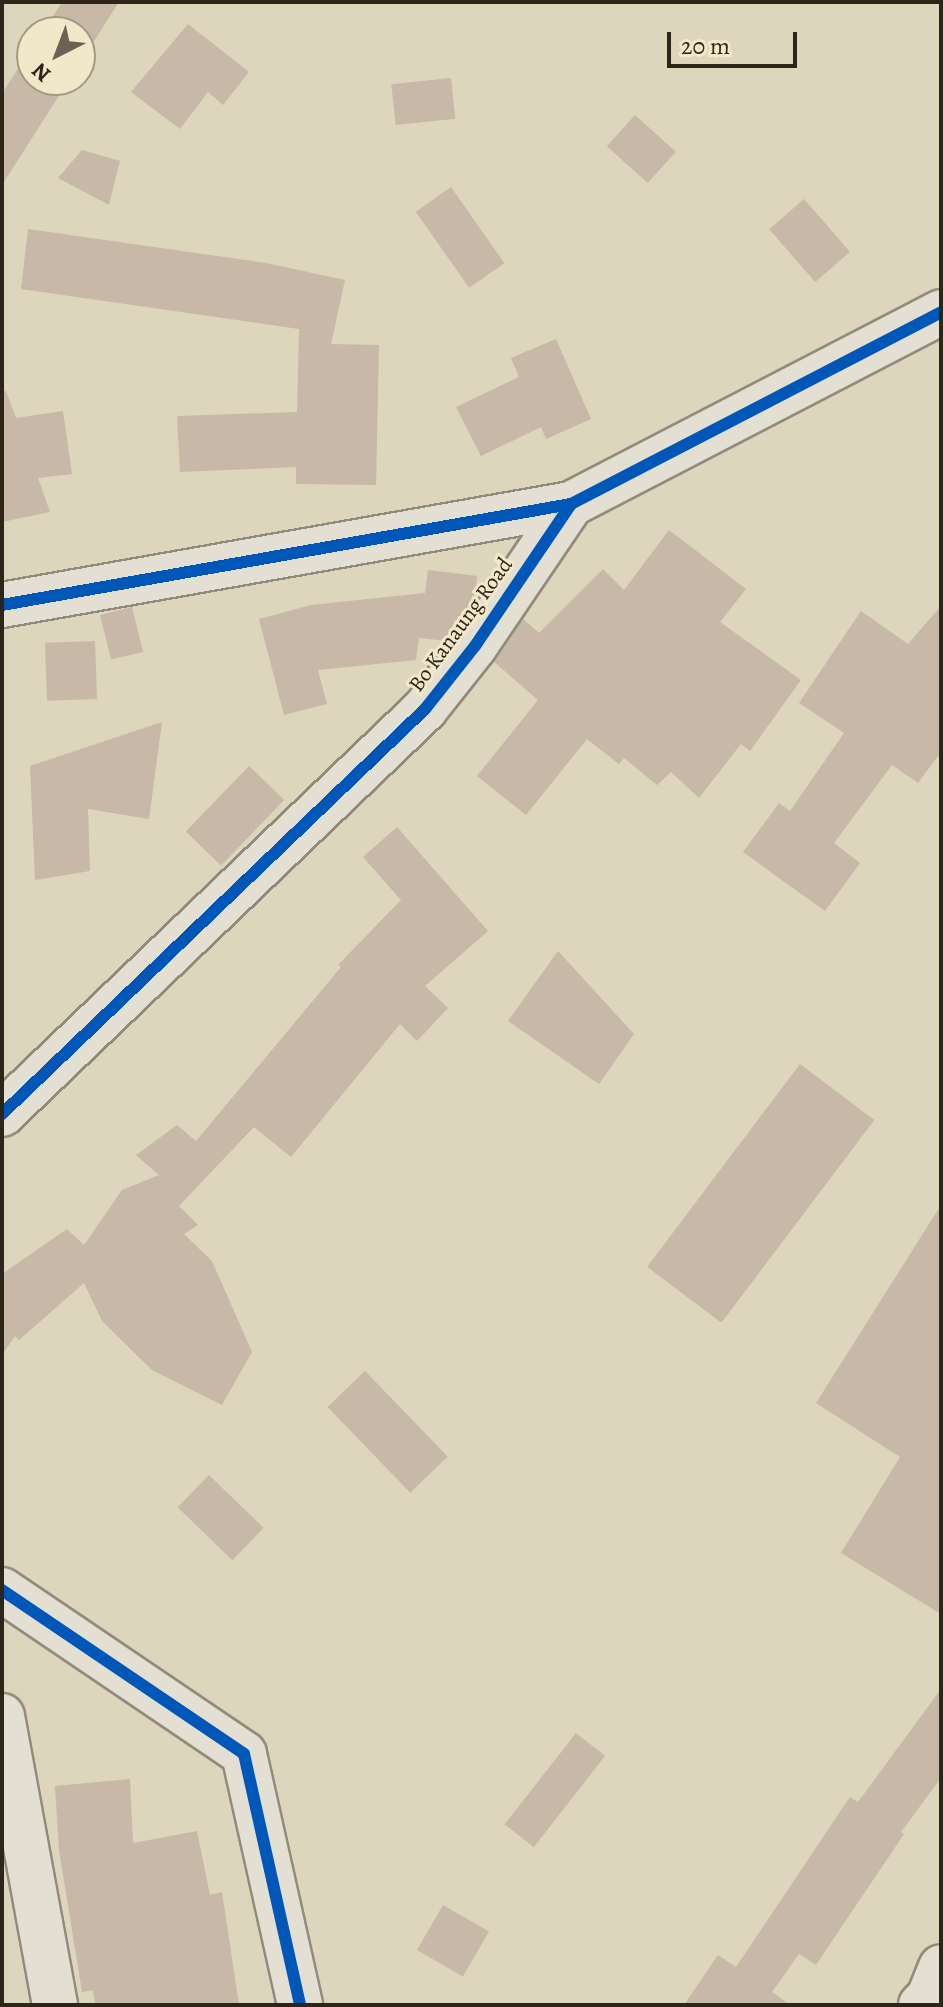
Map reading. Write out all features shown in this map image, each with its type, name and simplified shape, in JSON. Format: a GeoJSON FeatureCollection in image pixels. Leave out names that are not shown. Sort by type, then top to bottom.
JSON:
{"type":"FeatureCollection","features":[{"type":"Feature","properties":{"kind":"street","name":"Bo Kanaung Road"},"geometry":{"type":"LineString","coordinates":[[2,1114],[425,709],[475,646],[571,504],[941,312]]}},
{"type":"Feature","properties":{"kind":"street"},"geometry":{"type":"LineString","coordinates":[[2,605],[571,504]]}},
{"type":"Feature","properties":{"kind":"street"},"geometry":{"type":"LineString","coordinates":[[2,1590],[244,1754],[300,2005]]}},
{"type":"Feature","properties":{"kind":"street"},"geometry":{"type":"LineString","coordinates":[[2,1716],[55,2005]]}},
{"type":"Feature","properties":{"kind":"street"},"geometry":{"type":"LineString","coordinates":[[921,2005],[929,1997],[941,1967]]}},
{"type":"Feature","properties":{"kind":"building"},"geometry":{"type":"Polygon","coordinates":[[[62,2],[119,2],[96,38],[96,16],[53,16],[62,2]]]}},
{"type":"Feature","properties":{"kind":"building"},"geometry":{"type":"Polygon","coordinates":[[[188,24],[249,72],[223,105],[208,92],[180,129],[131,92],[188,24]]]}},
{"type":"Feature","properties":{"kind":"building"},"geometry":{"type":"Polygon","coordinates":[[[16,72],[16,96],[59,96],[2,185],[2,93],[16,72]]]}},
{"type":"Feature","properties":{"kind":"building"},"geometry":{"type":"Polygon","coordinates":[[[451,78],[455,119],[396,125],[391,84],[451,78]]]}},
{"type":"Feature","properties":{"kind":"building"},"geometry":{"type":"Polygon","coordinates":[[[635,115],[676,152],[648,183],[607,146],[635,115]]]}},
{"type":"Feature","properties":{"kind":"building"},"geometry":{"type":"Polygon","coordinates":[[[82,150],[120,161],[109,205],[58,178],[82,150]]]}},
{"type":"Feature","properties":{"kind":"building"},"geometry":{"type":"Polygon","coordinates":[[[451,187],[504,263],[469,288],[416,212],[451,187]]]}},
{"type":"Feature","properties":{"kind":"building"},"geometry":{"type":"Polygon","coordinates":[[[804,199],[850,252],[815,282],[769,229],[804,199]]]}},
{"type":"Feature","properties":{"kind":"building"},"geometry":{"type":"Polygon","coordinates":[[[28,229],[266,263],[345,280],[331,344],[379,345],[376,485],[296,484],[296,467],[180,472],[177,416],[297,412],[299,329],[21,289],[28,229]]]}},
{"type":"Feature","properties":{"kind":"building"},"geometry":{"type":"Polygon","coordinates":[[[556,339],[591,419],[546,439],[541,427],[481,456],[456,407],[519,377],[511,358],[556,339]]]}},
{"type":"Feature","properties":{"kind":"building"},"geometry":{"type":"Polygon","coordinates":[[[6,391],[16,418],[63,411],[72,474],[38,478],[50,512],[2,522],[2,392],[6,391]]]}},
{"type":"Feature","properties":{"kind":"building"},"geometry":{"type":"Polygon","coordinates":[[[669,530],[746,589],[720,622],[801,680],[750,751],[741,744],[699,798],[671,772],[657,785],[624,758],[619,764],[587,739],[526,815],[477,776],[538,700],[494,662],[523,619],[539,633],[603,569],[624,590],[669,530]]]}},
{"type":"Feature","properties":{"kind":"building"},"geometry":{"type":"Polygon","coordinates":[[[428,570],[477,576],[475,602],[447,641],[419,638],[416,660],[318,670],[327,704],[284,715],[259,619],[311,605],[425,593],[428,570]]]}},
{"type":"Feature","properties":{"kind":"building"},"geometry":{"type":"Polygon","coordinates":[[[941,606],[941,752],[918,783],[892,765],[834,843],[860,863],[825,911],[743,852],[779,803],[790,811],[844,733],[799,703],[861,611],[908,644],[941,606]]]}},
{"type":"Feature","properties":{"kind":"building"},"geometry":{"type":"Polygon","coordinates":[[[132,607],[143,652],[111,660],[100,615],[132,607]]]}},
{"type":"Feature","properties":{"kind":"building"},"geometry":{"type":"Polygon","coordinates":[[[95,641],[97,699],[47,701],[45,643],[95,641]]]}},
{"type":"Feature","properties":{"kind":"building"},"geometry":{"type":"Polygon","coordinates":[[[162,722],[149,819],[88,809],[90,871],[35,880],[30,766],[162,722]]]}},
{"type":"Feature","properties":{"kind":"building"},"geometry":{"type":"Polygon","coordinates":[[[249,766],[284,800],[221,865],[186,831],[249,766]]]}},
{"type":"Feature","properties":{"kind":"building"},"geometry":{"type":"Polygon","coordinates":[[[397,827],[488,931],[425,986],[448,1008],[417,1041],[400,1024],[291,1157],[254,1127],[179,1206],[198,1225],[184,1234],[212,1261],[252,1352],[222,1405],[152,1370],[102,1321],[84,1283],[19,1340],[15,1336],[2,1355],[2,1274],[67,1229],[84,1245],[122,1190],[159,1175],[136,1155],[177,1125],[196,1141],[341,967],[338,965],[401,900],[363,857],[397,827]]]}},
{"type":"Feature","properties":{"kind":"building"},"geometry":{"type":"Polygon","coordinates":[[[558,951],[634,1034],[599,1084],[508,1021],[558,951]]]}},
{"type":"Feature","properties":{"kind":"building"},"geometry":{"type":"Polygon","coordinates":[[[800,1064],[874,1120],[721,1323],[647,1267],[800,1064]]]}},
{"type":"Feature","properties":{"kind":"building"},"geometry":{"type":"Polygon","coordinates":[[[941,1205],[941,1614],[841,1553],[900,1457],[816,1403],[941,1205]]]}},
{"type":"Feature","properties":{"kind":"building"},"geometry":{"type":"Polygon","coordinates":[[[365,1371],[448,1457],[410,1493],[328,1407],[365,1371]]]}},
{"type":"Feature","properties":{"kind":"building"},"geometry":{"type":"Polygon","coordinates":[[[209,1475],[264,1528],[232,1560],[178,1507],[209,1475]]]}},
{"type":"Feature","properties":{"kind":"building"},"geometry":{"type":"Polygon","coordinates":[[[941,1689],[941,1778],[901,1832],[904,1834],[816,1965],[799,1954],[772,1992],[790,2005],[684,2005],[718,1955],[736,1967],[850,1797],[858,1802],[941,1689]]]}},
{"type":"Feature","properties":{"kind":"building"},"geometry":{"type":"Polygon","coordinates":[[[576,1733],[605,1756],[534,1847],[505,1824],[576,1733]]]}},
{"type":"Feature","properties":{"kind":"building"},"geometry":{"type":"Polygon","coordinates":[[[130,1779],[133,1843],[197,1831],[210,1895],[222,1892],[239,2005],[95,2005],[93,1990],[82,1992],[59,1850],[55,1786],[130,1779]]]}},
{"type":"Feature","properties":{"kind":"building"},"geometry":{"type":"Polygon","coordinates":[[[443,1905],[489,1932],[463,1977],[417,1950],[443,1905]]]}},
{"type":"Feature","properties":{"kind":"cycle path"},"geometry":{"type":"LineString","coordinates":[[2,1114],[425,709],[475,646],[571,504],[941,312]]}},
{"type":"Feature","properties":{"kind":"cycle path"},"geometry":{"type":"LineString","coordinates":[[2,605],[571,504]]}},
{"type":"Feature","properties":{"kind":"cycle path"},"geometry":{"type":"LineString","coordinates":[[2,1590],[244,1754],[300,2005]]}}]}
